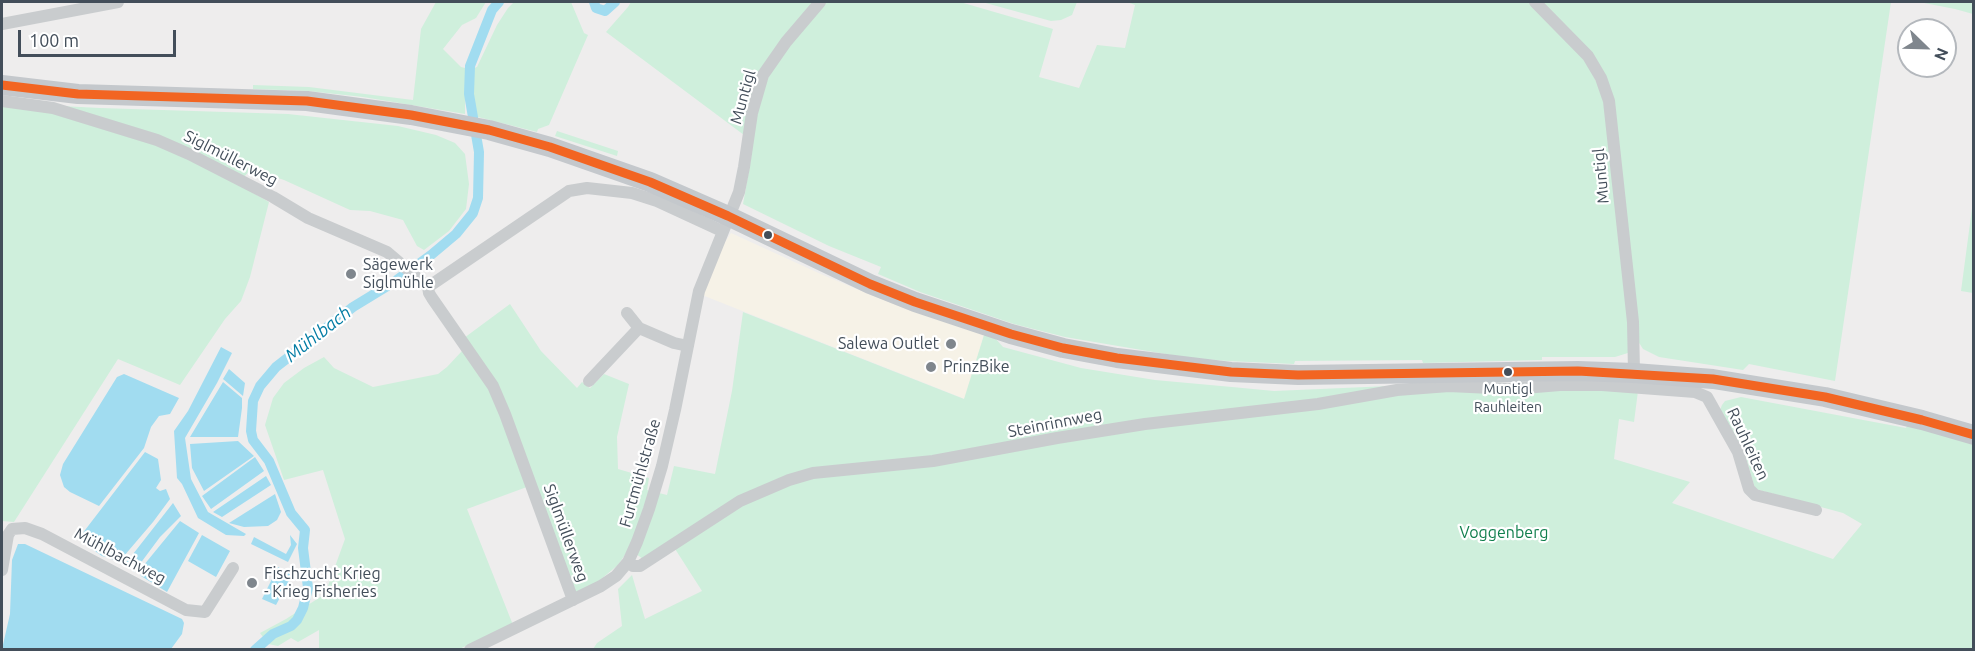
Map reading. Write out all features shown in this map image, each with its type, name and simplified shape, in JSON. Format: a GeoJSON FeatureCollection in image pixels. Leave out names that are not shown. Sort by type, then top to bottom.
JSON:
{"type":"FeatureCollection","features":[{"type":"Feature","properties":{"kind":"main road"},"geometry":{"type":"LineString","coordinates":[[2,85],[78,94],[307,102],[401,113],[489,130],[595,161],[650,182],[725,224],[870,284],[962,318],[1011,334],[1117,358],[1231,372],[1330,375],[1506,371],[1634,373],[1713,379],[1815,395],[1875,408],[1974,435]]}},
{"type":"Feature","properties":{"kind":"street"},"geometry":{"type":"LineString","coordinates":[[2,24],[118,2]]}},
{"type":"Feature","properties":{"kind":"street","name":"Muntigl"},"geometry":{"type":"LineString","coordinates":[[725,224],[739,192],[752,113],[763,75],[786,42],[820,2]]}},
{"type":"Feature","properties":{"kind":"street","name":"Muntigl"},"geometry":{"type":"LineString","coordinates":[[1535,2],[1588,56],[1601,78],[1609,102],[1633,322],[1634,373]]}},
{"type":"Feature","properties":{"kind":"street","name":"Siglmüllerweg"},"geometry":{"type":"LineString","coordinates":[[2,101],[53,108],[157,140],[273,197],[308,218],[387,252],[411,272],[428,287],[432,298],[492,386],[506,414],[573,600]]}},
{"type":"Feature","properties":{"kind":"street"},"geometry":{"type":"LineString","coordinates":[[428,287],[568,191],[587,188],[632,193],[725,224]]}},
{"type":"Feature","properties":{"kind":"street","name":"Furtmühlstraße"},"geometry":{"type":"LineString","coordinates":[[470,650],[601,586],[616,576],[627,562],[645,520],[662,466],[699,291],[725,224]]}},
{"type":"Feature","properties":{"kind":"street"},"geometry":{"type":"LineString","coordinates":[[627,313],[639,328],[674,343],[688,346]]}},
{"type":"Feature","properties":{"kind":"street"},"geometry":{"type":"LineString","coordinates":[[589,381],[639,328]]}},
{"type":"Feature","properties":{"kind":"street","name":"Rauhleiten"},"geometry":{"type":"LineString","coordinates":[[1512,389],[1560,385],[1602,385],[1695,392],[1707,397],[1738,452],[1749,489],[1755,495],[1816,510]]}},
{"type":"Feature","properties":{"kind":"street","name":"Steinrinnweg"},"geometry":{"type":"LineString","coordinates":[[627,562],[633,566],[640,566],[740,501],[773,486],[813,473],[933,461],[1094,431],[1318,404],[1397,390],[1449,386],[1512,389]]}},
{"type":"Feature","properties":{"kind":"street","name":"Mühlbachweg"},"geometry":{"type":"LineString","coordinates":[[2,570],[8,535],[7,527],[26,528],[42,534],[186,610],[205,612],[233,568]]}},
{"type":"Feature","properties":{"kind":"shaded area"},"geometry":{"type":"Polygon","coordinates":[[[731,233],[876,297],[984,335],[965,399],[702,295],[720,250],[731,233]]]}},
{"type":"Feature","properties":{"kind":"green space"},"geometry":{"type":"Polygon","coordinates":[[[436,2],[486,2],[476,18],[462,25],[443,49],[461,67],[465,68],[465,114],[363,97],[308,91],[253,89],[253,85],[309,87],[413,100],[421,29],[436,2]]]}},
{"type":"Feature","properties":{"kind":"green space"},"geometry":{"type":"Polygon","coordinates":[[[514,2],[571,2],[584,33],[588,35],[549,125],[538,129],[537,132],[474,116],[474,68],[477,67],[497,25],[514,2]]]}},
{"type":"Feature","properties":{"kind":"green space"},"geometry":{"type":"Polygon","coordinates":[[[631,2],[815,2],[775,51],[744,135],[606,32],[631,2]]]}},
{"type":"Feature","properties":{"kind":"green space"},"geometry":{"type":"Polygon","coordinates":[[[824,2],[960,2],[1053,29],[1039,77],[1079,88],[1097,45],[1125,48],[1135,5],[1127,2],[1531,2],[1583,55],[1607,103],[1631,352],[1615,357],[1542,357],[1542,360],[1423,363],[1422,360],[1295,361],[1294,364],[1183,357],[1065,337],[1014,324],[920,292],[878,274],[881,267],[829,246],[743,204],[751,159],[752,137],[763,89],[782,56],[824,2]]]}},
{"type":"Feature","properties":{"kind":"green space"},"geometry":{"type":"Polygon","coordinates":[[[982,2],[1077,2],[1072,15],[1051,21],[982,2]]]}},
{"type":"Feature","properties":{"kind":"green space"},"geometry":{"type":"Polygon","coordinates":[[[1538,2],[1891,2],[1835,381],[1749,364],[1743,370],[1659,357],[1643,349],[1636,338],[1603,78],[1538,2]]]}},
{"type":"Feature","properties":{"kind":"green space"},"geometry":{"type":"Polygon","coordinates":[[[1919,2],[1973,2],[1973,14],[1955,9],[1919,2]]]}},
{"type":"Feature","properties":{"kind":"green space"},"geometry":{"type":"Polygon","coordinates":[[[2,103],[288,114],[398,126],[436,135],[455,143],[465,154],[469,184],[466,209],[449,231],[424,250],[417,246],[403,220],[370,211],[350,210],[284,180],[251,169],[238,184],[269,202],[250,277],[241,301],[225,319],[180,385],[118,359],[14,522],[2,521],[2,103]]]}},
{"type":"Feature","properties":{"kind":"green space"},"geometry":{"type":"Polygon","coordinates":[[[557,131],[618,151],[617,156],[555,136],[557,131]]]}},
{"type":"Feature","properties":{"kind":"green space"},"geometry":{"type":"Polygon","coordinates":[[[1973,201],[1974,293],[1961,291],[1973,201]]]}},
{"type":"Feature","properties":{"kind":"green space","name":"Voggenberg"},"geometry":{"type":"Polygon","coordinates":[[[510,304],[541,351],[577,388],[582,382],[590,388],[604,374],[629,384],[617,437],[618,469],[649,478],[647,490],[667,495],[674,466],[715,474],[732,391],[743,312],[964,399],[984,335],[995,338],[1003,347],[1081,368],[1155,380],[1274,391],[1389,386],[1638,391],[1634,422],[1619,419],[1614,459],[1690,482],[1672,503],[1833,559],[1862,524],[1843,513],[1755,489],[1745,454],[1722,417],[1720,410],[1722,405],[1725,401],[1741,397],[1906,428],[1908,423],[1973,442],[1973,649],[593,649],[597,643],[622,626],[618,589],[632,575],[645,619],[702,591],[670,541],[643,559],[629,549],[618,565],[577,595],[535,484],[467,509],[513,625],[457,650],[319,649],[319,630],[298,642],[291,638],[278,646],[268,644],[260,633],[325,594],[345,539],[323,470],[284,480],[265,425],[273,398],[284,383],[324,357],[334,368],[373,387],[438,374],[462,351],[464,338],[510,304]]]}},
{"type":"Feature","properties":{"kind":"water"},"geometry":{"type":"Polygon","coordinates":[[[221,347],[232,353],[185,438],[191,479],[208,512],[246,534],[244,536],[226,535],[198,518],[177,478],[174,431],[188,411],[221,347]]]}},
{"type":"Feature","properties":{"kind":"water"},"geometry":{"type":"Polygon","coordinates":[[[229,369],[245,383],[243,396],[223,379],[229,369]]]}},
{"type":"Feature","properties":{"kind":"water"},"geometry":{"type":"Polygon","coordinates":[[[124,374],[179,398],[170,414],[159,416],[151,427],[144,448],[99,506],[70,492],[64,487],[60,475],[63,464],[117,377],[124,374]]]}},
{"type":"Feature","properties":{"kind":"water"},"geometry":{"type":"Polygon","coordinates":[[[223,382],[242,398],[238,437],[190,437],[223,382]]]}},
{"type":"Feature","properties":{"kind":"water"},"geometry":{"type":"Polygon","coordinates":[[[238,441],[254,456],[204,491],[192,468],[190,444],[238,441]]]}},
{"type":"Feature","properties":{"kind":"water"},"geometry":{"type":"Polygon","coordinates":[[[145,452],[158,459],[161,480],[156,488],[160,491],[166,489],[170,499],[118,563],[102,556],[85,544],[82,534],[145,452]]]}},
{"type":"Feature","properties":{"kind":"water"},"geometry":{"type":"Polygon","coordinates":[[[255,457],[264,471],[211,509],[202,496],[255,457]]]}},
{"type":"Feature","properties":{"kind":"water"},"geometry":{"type":"Polygon","coordinates":[[[266,476],[271,485],[222,517],[213,512],[266,476]]]}},
{"type":"Feature","properties":{"kind":"water"},"geometry":{"type":"Polygon","coordinates":[[[275,494],[281,512],[277,520],[268,526],[244,527],[229,523],[275,494]]]}},
{"type":"Feature","properties":{"kind":"water"},"geometry":{"type":"Polygon","coordinates":[[[173,503],[181,516],[160,537],[134,572],[126,563],[173,503]]]}},
{"type":"Feature","properties":{"kind":"water"},"geometry":{"type":"Polygon","coordinates":[[[180,521],[199,533],[167,592],[141,576],[139,571],[180,521]]]}},
{"type":"Feature","properties":{"kind":"water"},"geometry":{"type":"Polygon","coordinates":[[[202,535],[230,551],[216,577],[188,561],[202,535]]]}},
{"type":"Feature","properties":{"kind":"water"},"geometry":{"type":"Polygon","coordinates":[[[290,535],[297,544],[288,562],[251,544],[254,537],[286,554],[291,545],[290,535]]]}},
{"type":"Feature","properties":{"kind":"water"},"geometry":{"type":"Polygon","coordinates":[[[18,544],[25,544],[182,619],[184,623],[182,634],[171,649],[2,649],[10,614],[12,560],[18,544]]]}},
{"type":"Feature","properties":{"kind":"water"},"geometry":{"type":"Polygon","coordinates":[[[278,567],[292,575],[276,605],[262,599],[278,567]]]}},
{"type":"Feature","properties":{"kind":"waterway","name":"Mühlbach"},"geometry":{"type":"LineString","coordinates":[[255,650],[273,634],[291,626],[297,620],[308,588],[303,548],[305,530],[291,513],[269,461],[253,440],[251,431],[253,401],[260,386],[276,367],[353,307],[394,282],[431,255],[456,234],[473,213],[478,198],[479,152],[469,94],[470,66],[492,10],[499,2]]}},
{"type":"Feature","properties":{"kind":"waterway","name":"Mühlbach"},"geometry":{"type":"LineString","coordinates":[[594,2],[596,8],[605,11],[615,2]]}},
{"type":"Feature","properties":{"kind":"transit line"},"geometry":{"type":"LineString","coordinates":[[2,85],[78,94],[307,101],[411,115],[489,130],[550,147],[650,182],[728,216],[870,284],[915,302],[1011,334],[1063,348],[1117,358],[1231,372],[1298,375],[1578,371],[1713,379],[1825,397],[1974,435]]}},
{"type":"Feature","properties":{"kind":"place","name":"Sägewerk Siglmühle"},"geometry":{"type":"Point","coordinates":[351,274]}},
{"type":"Feature","properties":{"kind":"place","name":"Salewa Outlet"},"geometry":{"type":"Point","coordinates":[951,344]}},
{"type":"Feature","properties":{"kind":"place","name":"PrinzBike"},"geometry":{"type":"Point","coordinates":[931,367]}},
{"type":"Feature","properties":{"kind":"place","name":"Muntigl Rauhleiten"},"geometry":{"type":"Point","coordinates":[1508,372]}},
{"type":"Feature","properties":{"kind":"place","name":"Fischzucht Krieg - Krieg Fisheries"},"geometry":{"type":"Point","coordinates":[252,583]}}]}
